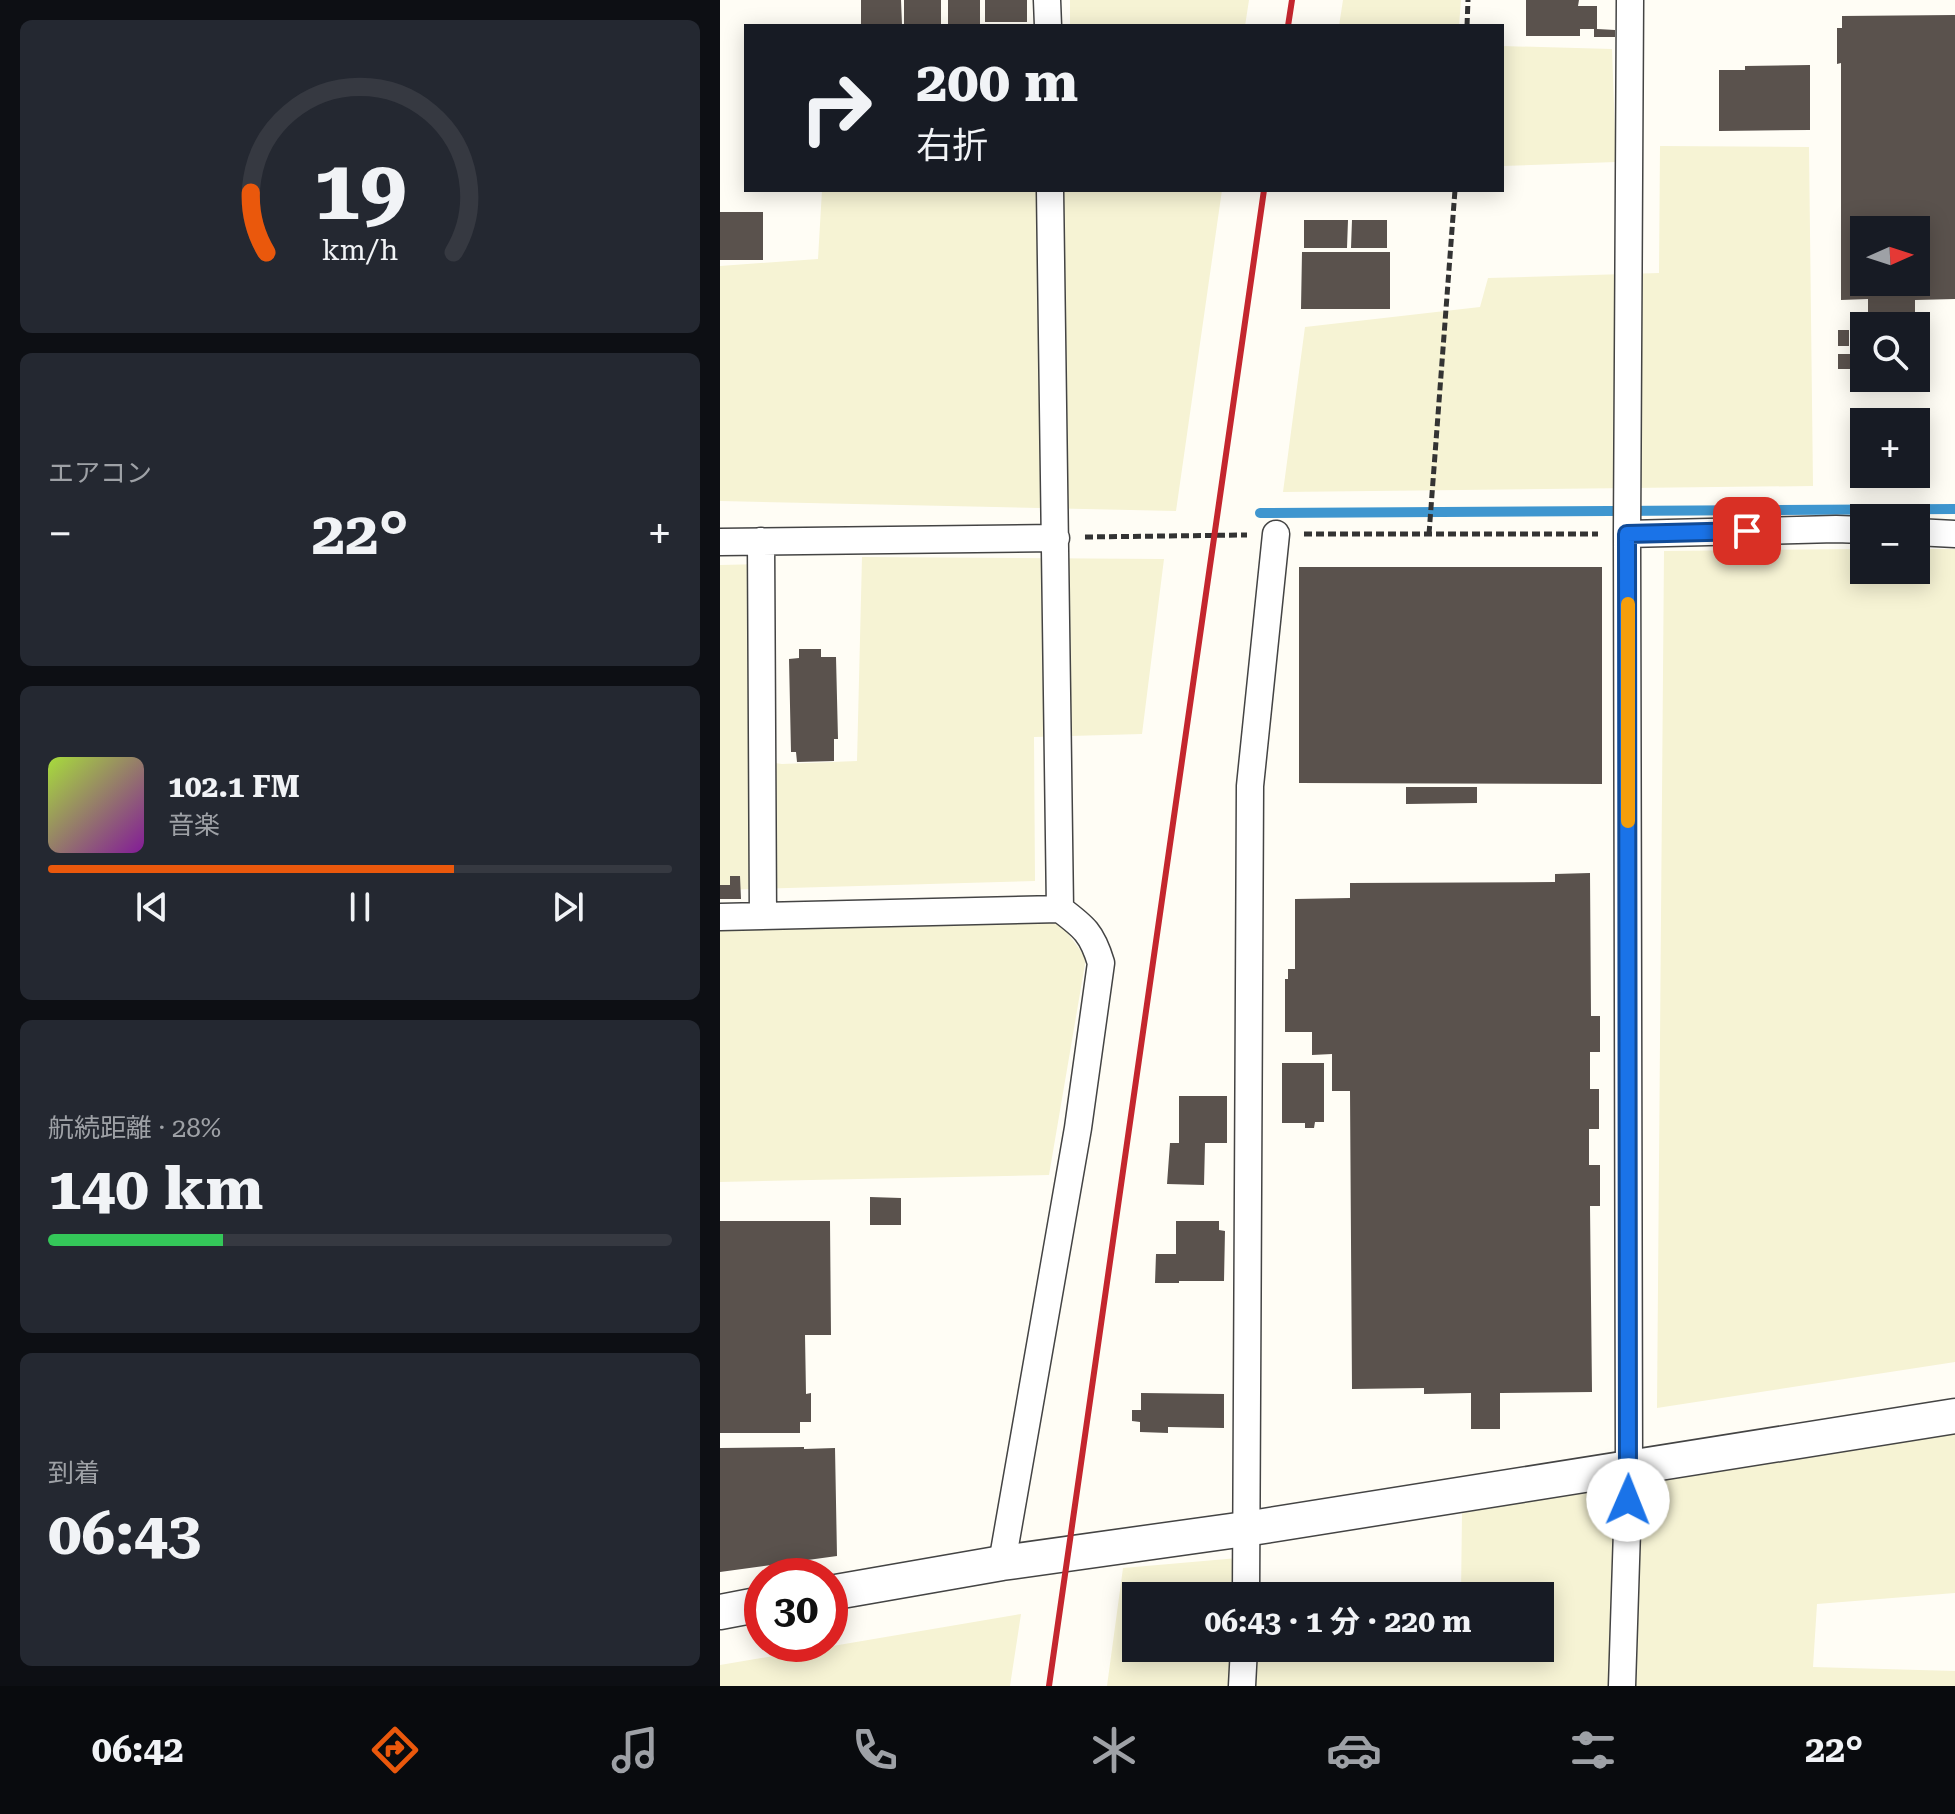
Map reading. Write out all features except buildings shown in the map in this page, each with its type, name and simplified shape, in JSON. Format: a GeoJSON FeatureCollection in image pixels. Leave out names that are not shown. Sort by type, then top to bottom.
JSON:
{"type":"FeatureCollection","features":[{"type":"Feature","properties":{"kind":"street"},"geometry":{"type":"LineString","coordinates":[[1047,0],[1048,24]]}},
{"type":"Feature","properties":{"kind":"street"},"geometry":{"type":"LineString","coordinates":[[1622,1686],[1629,1468],[1627,534],[1630,0]]}},
{"type":"Feature","properties":{"kind":"street"},"geometry":{"type":"LineString","coordinates":[[1050,192],[1060,909]]}},
{"type":"Feature","properties":{"kind":"street"},"geometry":{"type":"LineString","coordinates":[[1627,534],[1850,530]]}},
{"type":"Feature","properties":{"kind":"street"},"geometry":{"type":"LineString","coordinates":[[1930,533],[1955,534]]}},
{"type":"Feature","properties":{"kind":"street"},"geometry":{"type":"LineString","coordinates":[[1246,1582],[1250,786],[1276,534]]}},
{"type":"Feature","properties":{"kind":"street"},"geometry":{"type":"LineString","coordinates":[[720,542],[1056,538]]}},
{"type":"Feature","properties":{"kind":"street"},"geometry":{"type":"LineString","coordinates":[[761,541],[763,916]]}},
{"type":"Feature","properties":{"kind":"street"},"geometry":{"type":"LineString","coordinates":[[720,917],[1060,909],[1082,925],[1095,943],[1101,963],[1078,1128],[1002,1563]]}},
{"type":"Feature","properties":{"kind":"street"},"geometry":{"type":"LineString","coordinates":[[848,1590],[1002,1563],[1245,1529],[1955,1416]]}},
{"type":"Feature","properties":{"kind":"street"},"geometry":{"type":"LineString","coordinates":[[720,1612],[744,1607]]}},
{"type":"Feature","properties":{"kind":"street"},"geometry":{"type":"LineString","coordinates":[[1242,1686],[1243,1662]]}},
{"type":"Feature","properties":{"kind":"path"},"geometry":{"type":"LineString","coordinates":[[1467,24],[1468,0]]}},
{"type":"Feature","properties":{"kind":"path"},"geometry":{"type":"LineString","coordinates":[[1429,534],[1455,192]]}},
{"type":"Feature","properties":{"kind":"path"},"geometry":{"type":"LineString","coordinates":[[1056,538],[1276,534],[1627,534]]}},
{"type":"Feature","properties":{"kind":"shaded area"},"geometry":{"type":"Polygon","coordinates":[[[1070,0],[1249,0],[1245,24],[1070,24],[1070,0]]]}},
{"type":"Feature","properties":{"kind":"shaded area"},"geometry":{"type":"Polygon","coordinates":[[[1343,0],[1461,0],[1459,24],[1339,24],[1343,0]]]}},
{"type":"Feature","properties":{"kind":"shaded area"},"geometry":{"type":"Polygon","coordinates":[[[1504,46],[1612,49],[1616,162],[1504,166],[1504,46]]]}},
{"type":"Feature","properties":{"kind":"shaded area"},"geometry":{"type":"Polygon","coordinates":[[[1660,146],[1809,147],[1813,486],[1283,492],[1305,327],[1480,307],[1488,278],[1659,273],[1660,146]]]}},
{"type":"Feature","properties":{"kind":"shaded area"},"geometry":{"type":"Polygon","coordinates":[[[822,192],[1222,192],[1176,511],[720,501],[720,266],[818,259],[822,192]]]}},
{"type":"Feature","properties":{"kind":"shaded area"},"geometry":{"type":"Polygon","coordinates":[[[1850,549],[1850,584],[1930,584],[1930,549],[1955,549],[1955,1362],[1657,1408],[1664,551],[1850,549]]]}},
{"type":"Feature","properties":{"kind":"shaded area"},"geometry":{"type":"Polygon","coordinates":[[[862,557],[1164,559],[1142,734],[1034,737],[1035,881],[720,890],[720,565],[763,564],[761,761],[782,764],[857,761],[862,557]]]}},
{"type":"Feature","properties":{"kind":"shaded area"},"geometry":{"type":"Polygon","coordinates":[[[1058,920],[1086,958],[1049,1175],[720,1182],[720,922],[1058,920]]]}},
{"type":"Feature","properties":{"kind":"shaded area"},"geometry":{"type":"Polygon","coordinates":[[[1955,1431],[1955,1593],[1817,1604],[1813,1667],[1955,1671],[1955,1686],[1107,1686],[1123,1568],[1238,1558],[1237,1582],[1122,1582],[1122,1662],[1554,1662],[1554,1582],[1461,1582],[1462,1513],[1955,1431]]]}},
{"type":"Feature","properties":{"kind":"shaded area"},"geometry":{"type":"Polygon","coordinates":[[[1021,1614],[1010,1686],[720,1686],[720,1665],[744,1661],[848,1662],[848,1643],[1021,1614]]]}},
{"type":"Feature","properties":{"kind":"waterway"},"geometry":{"type":"LineString","coordinates":[[1260,513],[1955,509]]}},
{"type":"Feature","properties":{"kind":"railway"},"geometry":{"type":"LineString","coordinates":[[1288,24],[1292,0]]}},
{"type":"Feature","properties":{"kind":"railway"},"geometry":{"type":"LineString","coordinates":[[1049,1686],[1264,192]]}},
{"type":"Feature","properties":{"kind":"slow traffic"},"geometry":{"type":"LineString","coordinates":[[1628,604],[1628,821]]}},
{"type":"Feature","properties":{"kind":"route"},"geometry":{"type":"LineString","coordinates":[[1628,1500],[1627,534],[1747,531]]}}]}
